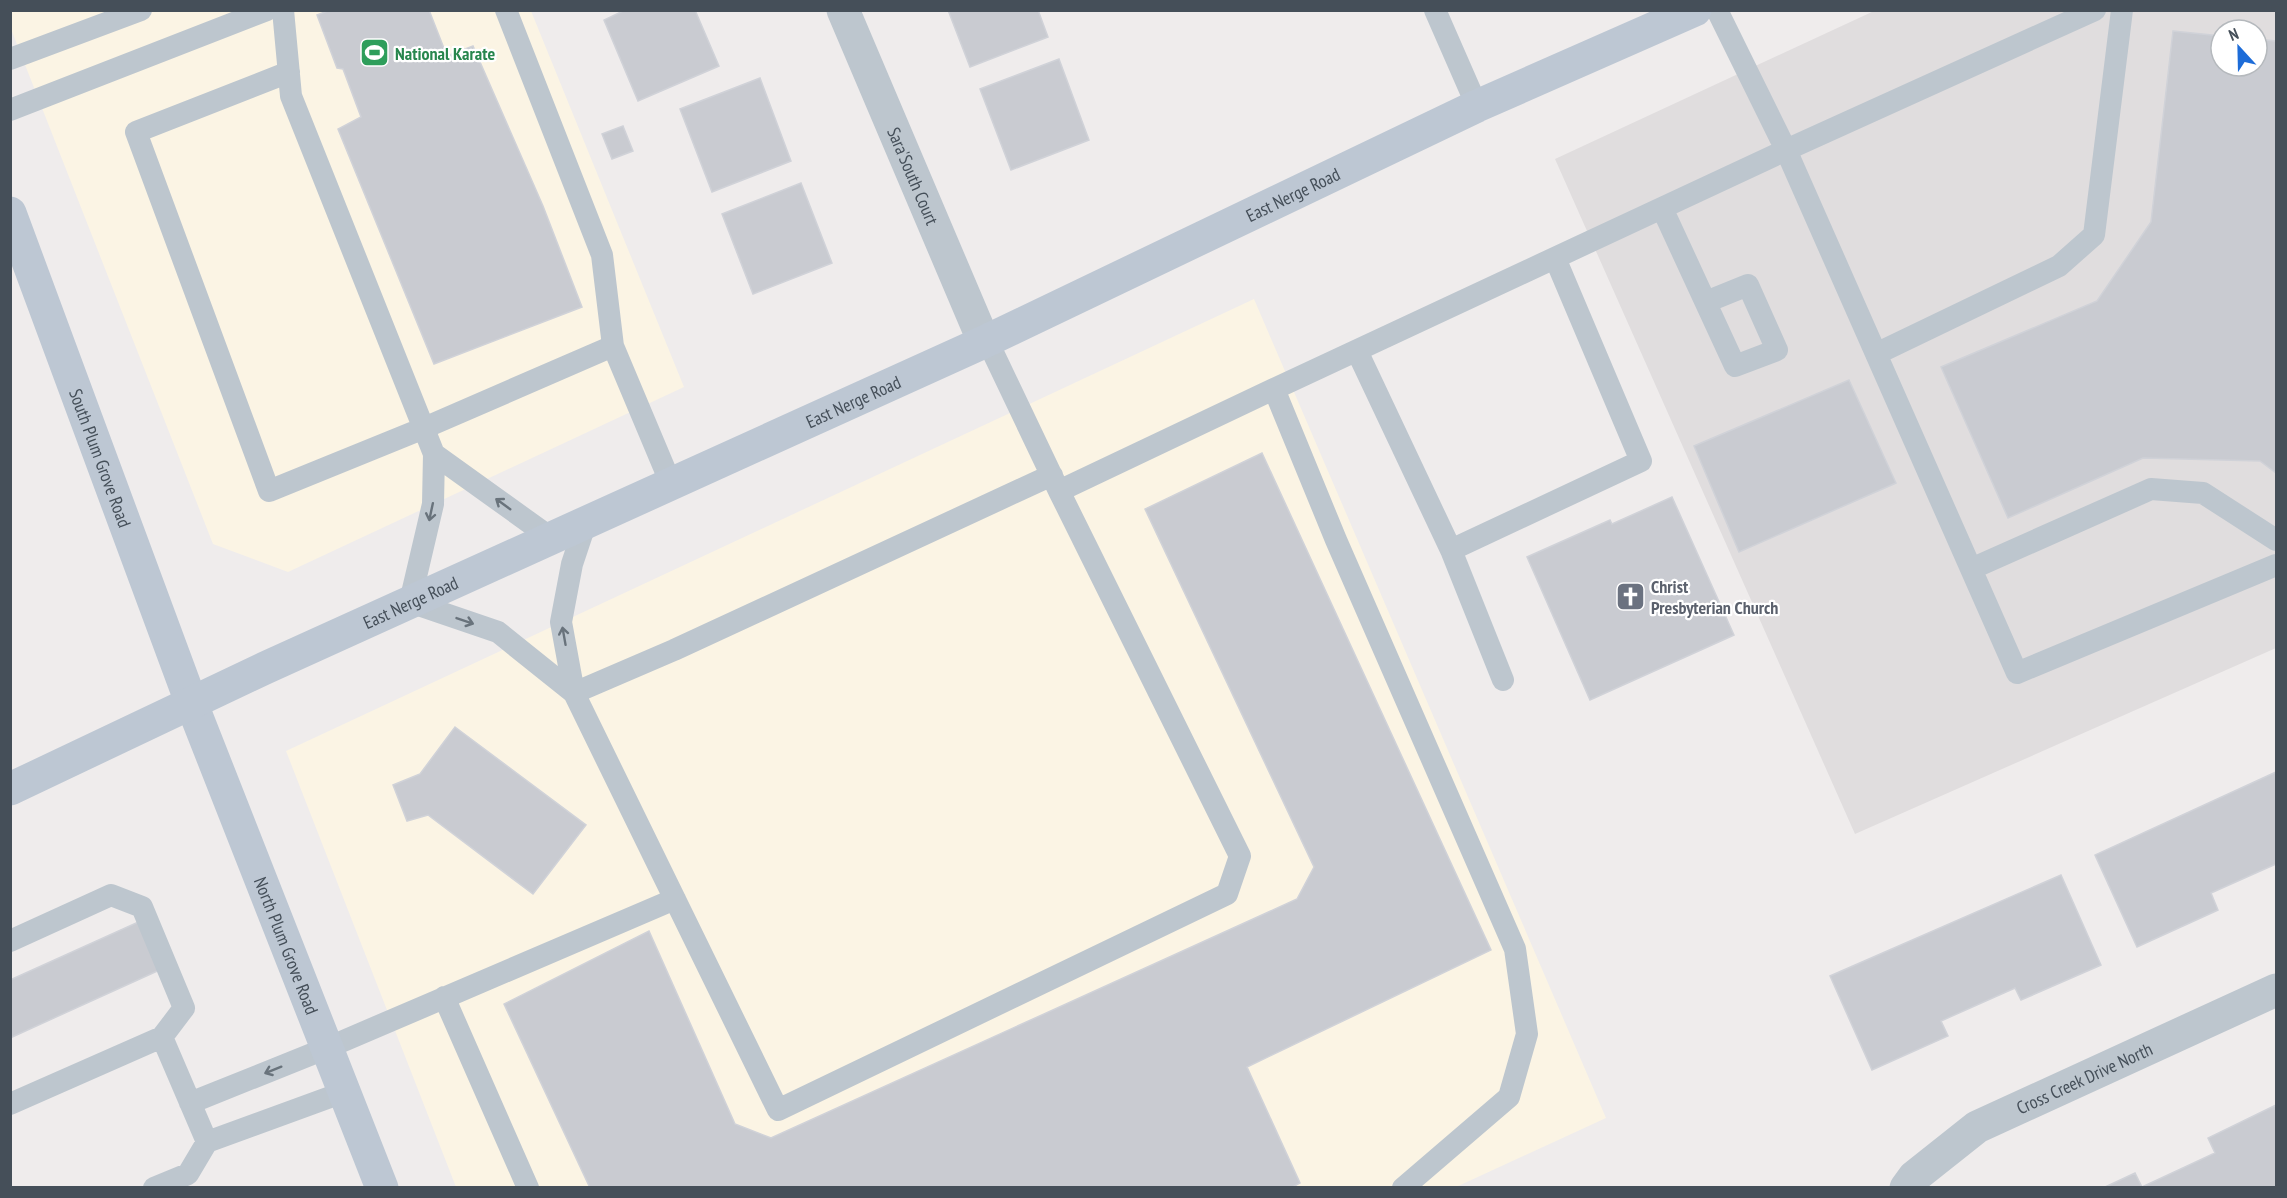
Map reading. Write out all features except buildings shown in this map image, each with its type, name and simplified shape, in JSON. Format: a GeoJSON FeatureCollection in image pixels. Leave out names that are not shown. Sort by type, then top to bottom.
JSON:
{"type":"FeatureCollection","features":[{"type":"Feature","properties":{"kind":"main road","name":"East Nerge Road"},"geometry":{"type":"LineString","coordinates":[[10,789],[191,702],[986,341],[1477,106],[1695,10]]}},
{"type":"Feature","properties":{"kind":"main road","name":"South Plum Grove Road"},"geometry":{"type":"LineString","coordinates":[[10,213],[191,702]]}},
{"type":"Feature","properties":{"kind":"main road","name":"North Plum Grove Road"},"geometry":{"type":"LineString","coordinates":[[191,702],[382,1188]]}},
{"type":"Feature","properties":{"kind":"street","name":"Sara'South Court"},"geometry":{"type":"LineString","coordinates":[[843,10],[986,341]]}},
{"type":"Feature","properties":{"kind":"street","name":"Cross Creek Drive North"},"geometry":{"type":"LineString","coordinates":[[1906,1188],[1914,1177],[1977,1127],[2277,990]]}},
{"type":"Feature","properties":{"kind":"lane"},"geometry":{"type":"LineString","coordinates":[[10,59],[141,10]]}},
{"type":"Feature","properties":{"kind":"lane"},"geometry":{"type":"LineString","coordinates":[[10,110],[267,10]]}},
{"type":"Feature","properties":{"kind":"lane"},"geometry":{"type":"LineString","coordinates":[[283,10],[291,96],[434,454],[433,504],[410,602],[498,632],[574,693]]}},
{"type":"Feature","properties":{"kind":"lane"},"geometry":{"type":"LineString","coordinates":[[506,10],[602,255],[614,346],[671,484]]}},
{"type":"Feature","properties":{"kind":"lane"},"geometry":{"type":"LineString","coordinates":[[1435,10],[1477,106]]}},
{"type":"Feature","properties":{"kind":"lane"},"geometry":{"type":"LineString","coordinates":[[1718,10],[1786,150],[2018,673],[2277,565]]}},
{"type":"Feature","properties":{"kind":"lane"},"geometry":{"type":"LineString","coordinates":[[574,693],[1274,389],[1786,150],[2095,10]]}},
{"type":"Feature","properties":{"kind":"lane"},"geometry":{"type":"LineString","coordinates":[[1876,354],[2059,266],[2094,235],[2122,10]]}},
{"type":"Feature","properties":{"kind":"lane"},"geometry":{"type":"LineString","coordinates":[[289,72],[135,132],[269,491],[424,428],[614,346]]}},
{"type":"Feature","properties":{"kind":"lane"},"geometry":{"type":"LineString","coordinates":[[1662,208],[1706,302]]}},
{"type":"Feature","properties":{"kind":"lane"},"geometry":{"type":"LineString","coordinates":[[1451,550],[1641,461],[1555,258]]}},
{"type":"Feature","properties":{"kind":"lane"},"geometry":{"type":"LineString","coordinates":[[586,522],[572,564],[561,622],[574,693],[778,1110],[1227,894],[1240,856],[986,341]]}},
{"type":"Feature","properties":{"kind":"lane"},"geometry":{"type":"LineString","coordinates":[[1357,351],[1451,550],[1503,680]]}},
{"type":"Feature","properties":{"kind":"lane"},"geometry":{"type":"LineString","coordinates":[[1274,389],[1336,540],[1515,949],[1527,1034],[1509,1097],[1403,1188]]}},
{"type":"Feature","properties":{"kind":"lane"},"geometry":{"type":"LineString","coordinates":[[434,454],[551,538]]}},
{"type":"Feature","properties":{"kind":"lane"},"geometry":{"type":"LineString","coordinates":[[1971,569],[2151,489],[2203,493],[2277,540]]}},
{"type":"Feature","properties":{"kind":"lane"},"geometry":{"type":"LineString","coordinates":[[10,941],[111,895],[142,907],[184,1008],[162,1037],[10,1104]]}},
{"type":"Feature","properties":{"kind":"lane"},"geometry":{"type":"LineString","coordinates":[[190,1103],[327,1048],[675,899]]}},
{"type":"Feature","properties":{"kind":"lane"},"geometry":{"type":"LineString","coordinates":[[444,998],[528,1188]]}},
{"type":"Feature","properties":{"kind":"lane"},"geometry":{"type":"LineString","coordinates":[[162,1037],[207,1142]]}},
{"type":"Feature","properties":{"kind":"lane"},"geometry":{"type":"LineString","coordinates":[[154,1188],[188,1174],[207,1142],[344,1092]]}},
{"type":"Feature","properties":{"kind":"shaded area"},"geometry":{"type":"Polygon","coordinates":[[[11,10],[531,11],[684,387],[288,572],[213,544],[11,29],[11,10]]]}},
{"type":"Feature","properties":{"kind":"shaded area"},"geometry":{"type":"Polygon","coordinates":[[[1874,11],[2276,11],[2276,648],[1855,834],[1555,159],[1874,11]]]}},
{"type":"Feature","properties":{"kind":"shaded area"},"geometry":{"type":"Polygon","coordinates":[[[1254,299],[1606,1118],[1456,1187],[456,1187],[286,751],[1254,299]]]}},
{"type":"Feature","properties":{"kind":"place","name":"National Karate"},"geometry":{"type":"Point","coordinates":[374,53]}},
{"type":"Feature","properties":{"kind":"place","name":"Christ Presbyterian Church"},"geometry":{"type":"Point","coordinates":[1630,596]}}]}
